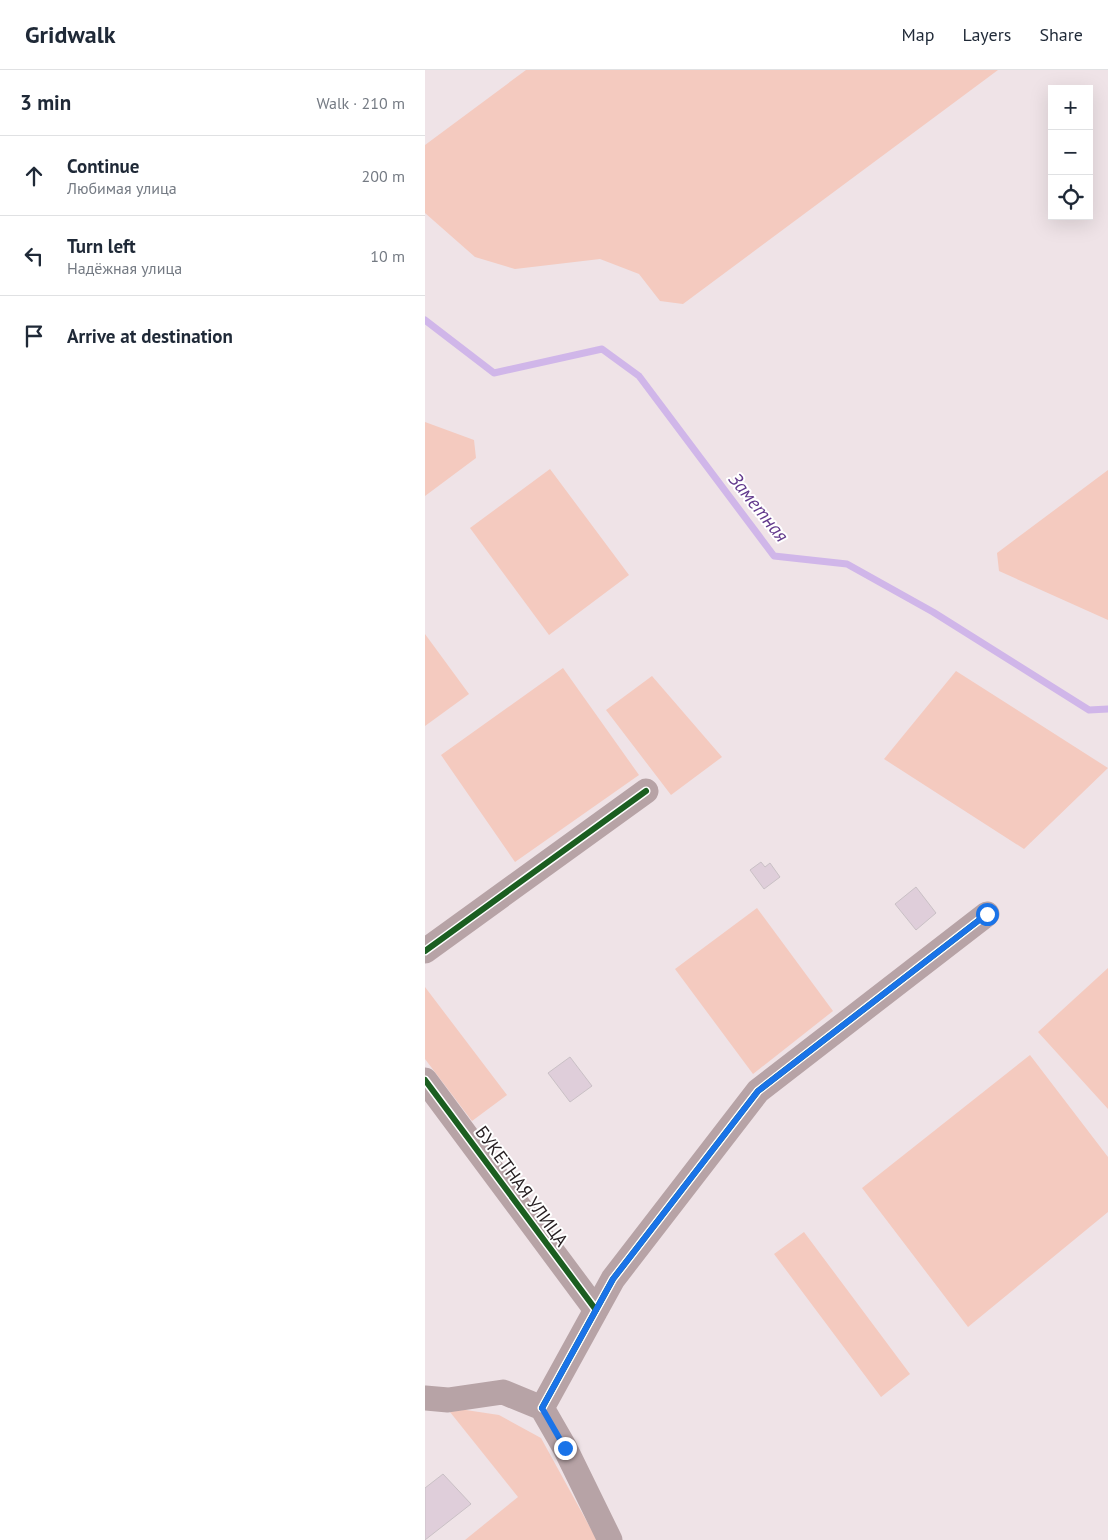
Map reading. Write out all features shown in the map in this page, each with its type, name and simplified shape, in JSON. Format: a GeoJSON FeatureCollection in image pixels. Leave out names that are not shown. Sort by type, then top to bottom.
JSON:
{"type":"FeatureCollection","features":[{"type":"Feature","properties":{"kind":"street"},"geometry":{"type":"LineString","coordinates":[[425,951],[646,791]]}},
{"type":"Feature","properties":{"kind":"street"},"geometry":{"type":"LineString","coordinates":[[542,1408],[613,1279],[758,1091],[987,914]]}},
{"type":"Feature","properties":{"kind":"street","name":"БУКЕТНАЯ УЛИЦА"},"geometry":{"type":"LineString","coordinates":[[425,1080],[596,1310]]}},
{"type":"Feature","properties":{"kind":"street"},"geometry":{"type":"LineString","coordinates":[[437,1399],[503,1392],[542,1408],[565,1448],[610,1540]]}},
{"type":"Feature","properties":{"kind":"shaded area"},"geometry":{"type":"Polygon","coordinates":[[[526,70],[998,70],[683,304],[660,301],[639,274],[600,259],[515,269],[475,257],[425,213],[425,145],[526,70]]]}},
{"type":"Feature","properties":{"kind":"shaded area"},"geometry":{"type":"Polygon","coordinates":[[[425,422],[474,440],[476,458],[425,496],[425,422]]]}},
{"type":"Feature","properties":{"kind":"shaded area"},"geometry":{"type":"Polygon","coordinates":[[[550,469],[629,575],[549,635],[470,528],[550,469]]]}},
{"type":"Feature","properties":{"kind":"shaded area"},"geometry":{"type":"Polygon","coordinates":[[[1108,470],[1108,620],[999,571],[997,553],[1108,470]]]}},
{"type":"Feature","properties":{"kind":"shaded area"},"geometry":{"type":"Polygon","coordinates":[[[425,634],[469,694],[425,726],[425,634]]]}},
{"type":"Feature","properties":{"kind":"shaded area"},"geometry":{"type":"Polygon","coordinates":[[[563,668],[639,775],[515,862],[441,755],[563,668]]]}},
{"type":"Feature","properties":{"kind":"shaded area"},"geometry":{"type":"Polygon","coordinates":[[[956,671],[1108,768],[1024,849],[884,759],[956,671]]]}},
{"type":"Feature","properties":{"kind":"shaded area"},"geometry":{"type":"Polygon","coordinates":[[[652,676],[722,757],[671,795],[606,710],[652,676]]]}},
{"type":"Feature","properties":{"kind":"shaded area"},"geometry":{"type":"Polygon","coordinates":[[[757,908],[833,1011],[753,1074],[675,969],[757,908]]]}},
{"type":"Feature","properties":{"kind":"shaded area"},"geometry":{"type":"Polygon","coordinates":[[[1108,968],[1108,1109],[1038,1032],[1108,968]]]}},
{"type":"Feature","properties":{"kind":"shaded area"},"geometry":{"type":"Polygon","coordinates":[[[425,987],[507,1095],[472,1121],[425,1059],[425,987]]]}},
{"type":"Feature","properties":{"kind":"shaded area"},"geometry":{"type":"Polygon","coordinates":[[[1030,1055],[1108,1157],[1108,1212],[968,1327],[862,1188],[1030,1055]]]}},
{"type":"Feature","properties":{"kind":"shaded area"},"geometry":{"type":"Polygon","coordinates":[[[804,1232],[910,1374],[881,1397],[774,1254],[804,1232]]]}},
{"type":"Feature","properties":{"kind":"shaded area"},"geometry":{"type":"Polygon","coordinates":[[[446,1407],[499,1415],[541,1438],[597,1540],[465,1540],[518,1497],[446,1407]]]}},
{"type":"Feature","properties":{"kind":"building"},"geometry":{"type":"Polygon","coordinates":[[[761,862],[765,867],[770,863],[780,877],[764,889],[750,870],[761,862]]]}},
{"type":"Feature","properties":{"kind":"building"},"geometry":{"type":"Polygon","coordinates":[[[916,887],[936,913],[916,930],[895,904],[916,887]]]}},
{"type":"Feature","properties":{"kind":"building"},"geometry":{"type":"Polygon","coordinates":[[[570,1057],[592,1086],[570,1102],[548,1073],[570,1057]]]}},
{"type":"Feature","properties":{"kind":"building"},"geometry":{"type":"Polygon","coordinates":[[[443,1474],[471,1504],[425,1540],[425,1488],[443,1474]]]}},
{"type":"Feature","properties":{"kind":"waterway","name":"Заметная"},"geometry":{"type":"LineString","coordinates":[[425,320],[494,373],[602,349],[639,376],[774,556],[847,564],[933,612],[1089,710],[1108,709]]}},
{"type":"Feature","properties":{"kind":"cycle path"},"geometry":{"type":"LineString","coordinates":[[425,951],[646,791]]}},
{"type":"Feature","properties":{"kind":"cycle path"},"geometry":{"type":"LineString","coordinates":[[542,1408],[613,1279],[758,1091],[987,914]]}},
{"type":"Feature","properties":{"kind":"cycle path"},"geometry":{"type":"LineString","coordinates":[[425,1080],[596,1310]]}},
{"type":"Feature","properties":{"kind":"route"},"geometry":{"type":"LineString","coordinates":[[565,1448],[542,1408],[613,1279],[758,1091],[987,914]]}}]}
